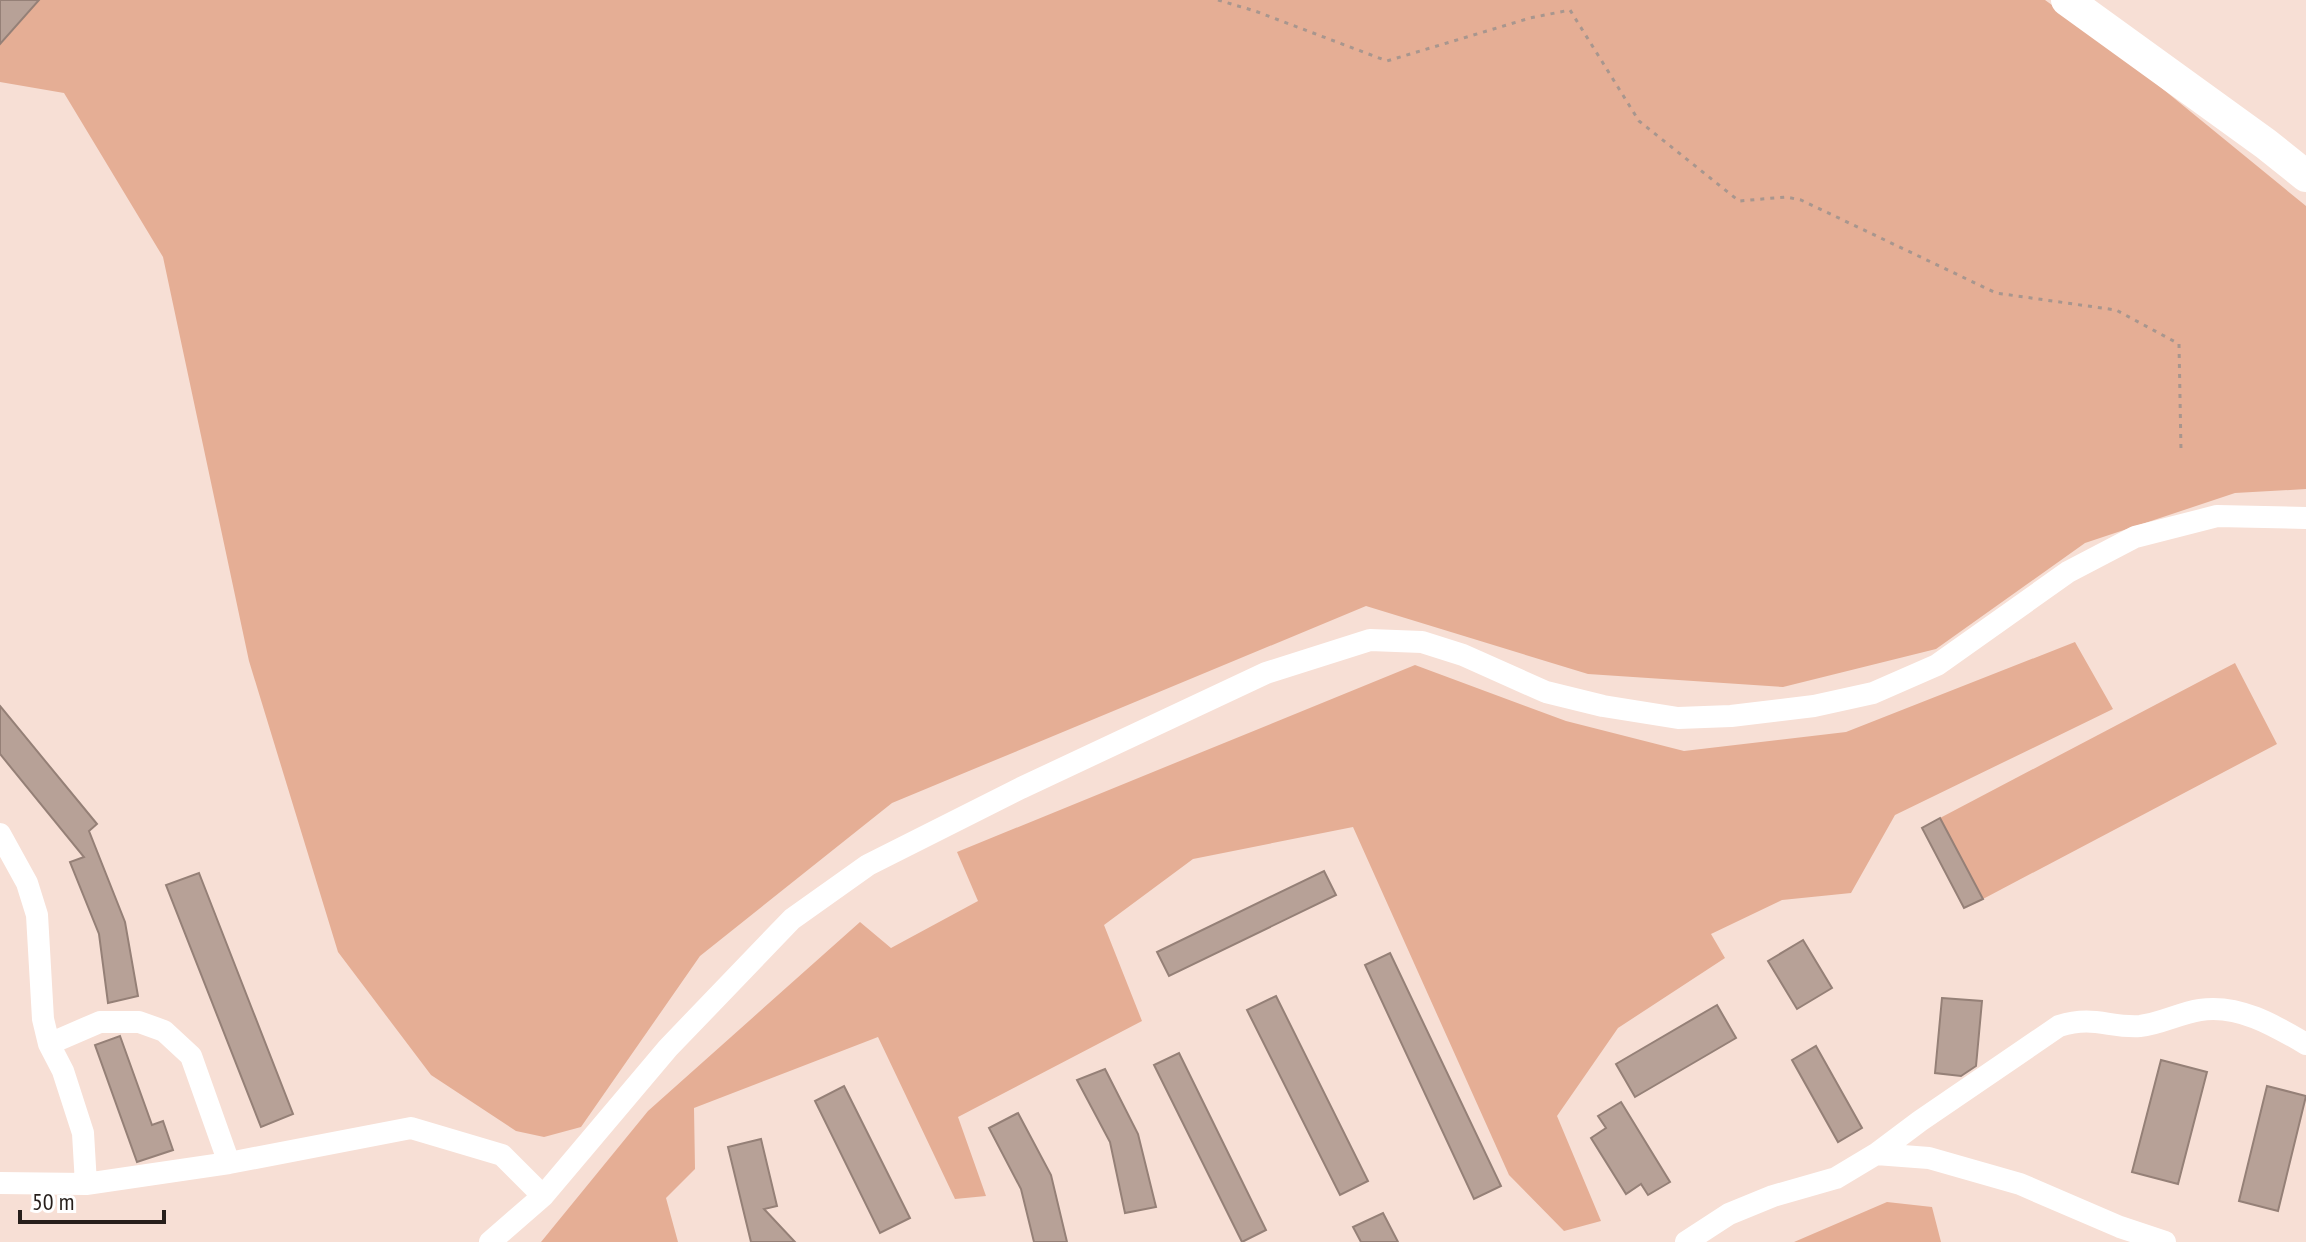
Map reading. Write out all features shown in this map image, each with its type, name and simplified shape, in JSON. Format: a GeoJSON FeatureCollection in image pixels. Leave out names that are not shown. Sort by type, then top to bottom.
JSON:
{"type":"FeatureCollection","features":[{"type":"Feature","properties":{"kind":"street"},"geometry":{"type":"LineString","coordinates":[[2067,0],[2306,176]]}},
{"type":"Feature","properties":{"kind":"street"},"geometry":{"type":"LineString","coordinates":[[490,1242],[543,1196],[668,1048],[792,919],[868,865],[1021,788],[1266,673],[1370,640],[1422,642],[1463,655],[1546,692],[1603,706],[1678,718],[1731,716],[1814,706],[1873,693],[1937,665],[2068,572],[2135,537],[2217,516],[2306,518]]}},
{"type":"Feature","properties":{"kind":"street"},"geometry":{"type":"LineString","coordinates":[[0,834],[27,883],[37,915],[43,1019],[49,1044],[75,1103],[83,1133],[86,1184]]}},
{"type":"Feature","properties":{"kind":"street"},"geometry":{"type":"LineString","coordinates":[[1686,1242],[1729,1214],[1773,1196],[1836,1178],[1876,1154],[2059,1026],[2079,1020],[2139,1026],[2202,1009],[2234,1010],[2279,1028],[2306,1044]]}},
{"type":"Feature","properties":{"kind":"street"},"geometry":{"type":"LineString","coordinates":[[49,1044],[100,1022],[139,1022],[164,1031],[191,1056],[229,1163]]}},
{"type":"Feature","properties":{"kind":"street"},"geometry":{"type":"LineString","coordinates":[[0,1183],[86,1184],[229,1163],[411,1128],[502,1155],[543,1196]]}},
{"type":"Feature","properties":{"kind":"street"},"geometry":{"type":"LineString","coordinates":[[1876,1154],[1929,1158],[2020,1184],[2120,1227],[2165,1242]]}},
{"type":"Feature","properties":{"kind":"path"},"geometry":{"type":"LineString","coordinates":[[1218,0],[1387,61],[1530,18],[1570,10],[1639,121],[1739,201],[1786,197],[1801,200],[1996,293],[2116,310],[2179,344],[2181,451]]}},
{"type":"Feature","properties":{"kind":"shaded area"},"geometry":{"type":"Polygon","coordinates":[[[0,0],[2045,0],[2120,54],[2306,206],[2306,489],[2235,493],[2085,543],[1936,649],[1783,687],[1588,674],[1366,606],[892,803],[700,956],[581,1127],[544,1137],[516,1131],[431,1075],[338,952],[249,661],[163,257],[64,93],[0,82],[0,0]]]}},
{"type":"Feature","properties":{"kind":"shaded area"},"geometry":{"type":"Polygon","coordinates":[[[2075,642],[2113,709],[1895,815],[1851,893],[1782,900],[1711,934],[1725,958],[1618,1028],[1557,1116],[1601,1221],[1564,1231],[1509,1175],[1353,827],[1193,859],[1104,925],[1142,1021],[958,1117],[986,1196],[955,1199],[878,1037],[694,1108],[695,1169],[666,1198],[678,1242],[541,1242],[648,1111],[860,922],[891,948],[978,901],[957,852],[1415,665],[1566,721],[1684,751],[1846,732],[2075,642]]]}},
{"type":"Feature","properties":{"kind":"shaded area"},"geometry":{"type":"Polygon","coordinates":[[[2235,663],[2277,744],[1983,899],[1940,818],[2235,663]]]}},
{"type":"Feature","properties":{"kind":"shaded area"},"geometry":{"type":"Polygon","coordinates":[[[1887,1202],[1932,1207],[1941,1242],[1794,1242],[1887,1202]]]}},
{"type":"Feature","properties":{"kind":"building"},"geometry":{"type":"Polygon","coordinates":[[[0,0],[39,0],[0,44],[0,0]]]}},
{"type":"Feature","properties":{"kind":"building"},"geometry":{"type":"Polygon","coordinates":[[[0,706],[97,824],[89,831],[125,922],[138,996],[108,1003],[99,934],[70,862],[84,857],[0,754],[0,706]]]}},
{"type":"Feature","properties":{"kind":"building"},"geometry":{"type":"Polygon","coordinates":[[[1940,818],[1983,899],[1964,908],[1922,828],[1940,818]]]}},
{"type":"Feature","properties":{"kind":"building"},"geometry":{"type":"Polygon","coordinates":[[[1324,871],[1336,895],[1169,976],[1157,952],[1324,871]]]}},
{"type":"Feature","properties":{"kind":"building"},"geometry":{"type":"Polygon","coordinates":[[[199,873],[293,1114],[261,1127],[166,885],[199,873]]]}},
{"type":"Feature","properties":{"kind":"building"},"geometry":{"type":"Polygon","coordinates":[[[1803,940],[1832,988],[1797,1009],[1768,961],[1803,940]]]}},
{"type":"Feature","properties":{"kind":"building"},"geometry":{"type":"Polygon","coordinates":[[[1390,953],[1501,1186],[1474,1199],[1365,965],[1390,953]]]}},
{"type":"Feature","properties":{"kind":"building"},"geometry":{"type":"Polygon","coordinates":[[[1276,996],[1368,1181],[1340,1195],[1247,1010],[1276,996]]]}},
{"type":"Feature","properties":{"kind":"building"},"geometry":{"type":"Polygon","coordinates":[[[1942,998],[1982,1001],[1976,1066],[1961,1076],[1935,1073],[1942,998]]]}},
{"type":"Feature","properties":{"kind":"building"},"geometry":{"type":"Polygon","coordinates":[[[1717,1005],[1736,1038],[1635,1097],[1616,1064],[1717,1005]]]}},
{"type":"Feature","properties":{"kind":"building"},"geometry":{"type":"Polygon","coordinates":[[[120,1036],[152,1125],[163,1121],[173,1150],[137,1162],[95,1045],[120,1036]]]}},
{"type":"Feature","properties":{"kind":"building"},"geometry":{"type":"Polygon","coordinates":[[[1816,1046],[1862,1128],[1838,1142],[1792,1060],[1816,1046]]]}},
{"type":"Feature","properties":{"kind":"building"},"geometry":{"type":"Polygon","coordinates":[[[1179,1053],[1266,1230],[1242,1242],[1154,1065],[1179,1053]]]}},
{"type":"Feature","properties":{"kind":"building"},"geometry":{"type":"Polygon","coordinates":[[[2161,1060],[2207,1072],[2178,1184],[2132,1172],[2161,1060]]]}},
{"type":"Feature","properties":{"kind":"building"},"geometry":{"type":"Polygon","coordinates":[[[1105,1069],[1138,1134],[1156,1207],[1125,1213],[1110,1142],[1077,1080],[1105,1069]]]}},
{"type":"Feature","properties":{"kind":"building"},"geometry":{"type":"Polygon","coordinates":[[[844,1086],[910,1218],[880,1233],[815,1101],[844,1086]]]}},
{"type":"Feature","properties":{"kind":"building"},"geometry":{"type":"Polygon","coordinates":[[[2267,1086],[2306,1096],[2278,1211],[2239,1201],[2267,1086]]]}},
{"type":"Feature","properties":{"kind":"building"},"geometry":{"type":"Polygon","coordinates":[[[1621,1102],[1670,1182],[1648,1195],[1641,1184],[1626,1194],[1591,1138],[1606,1128],[1598,1116],[1621,1102]]]}},
{"type":"Feature","properties":{"kind":"building"},"geometry":{"type":"Polygon","coordinates":[[[1018,1113],[1051,1175],[1067,1242],[1034,1242],[1021,1189],[989,1128],[1018,1113]]]}},
{"type":"Feature","properties":{"kind":"building"},"geometry":{"type":"Polygon","coordinates":[[[761,1139],[777,1206],[764,1209],[795,1242],[751,1242],[728,1147],[761,1139]]]}},
{"type":"Feature","properties":{"kind":"building"},"geometry":{"type":"Polygon","coordinates":[[[1383,1213],[1398,1242],[1361,1242],[1353,1227],[1383,1213]]]}}]}
